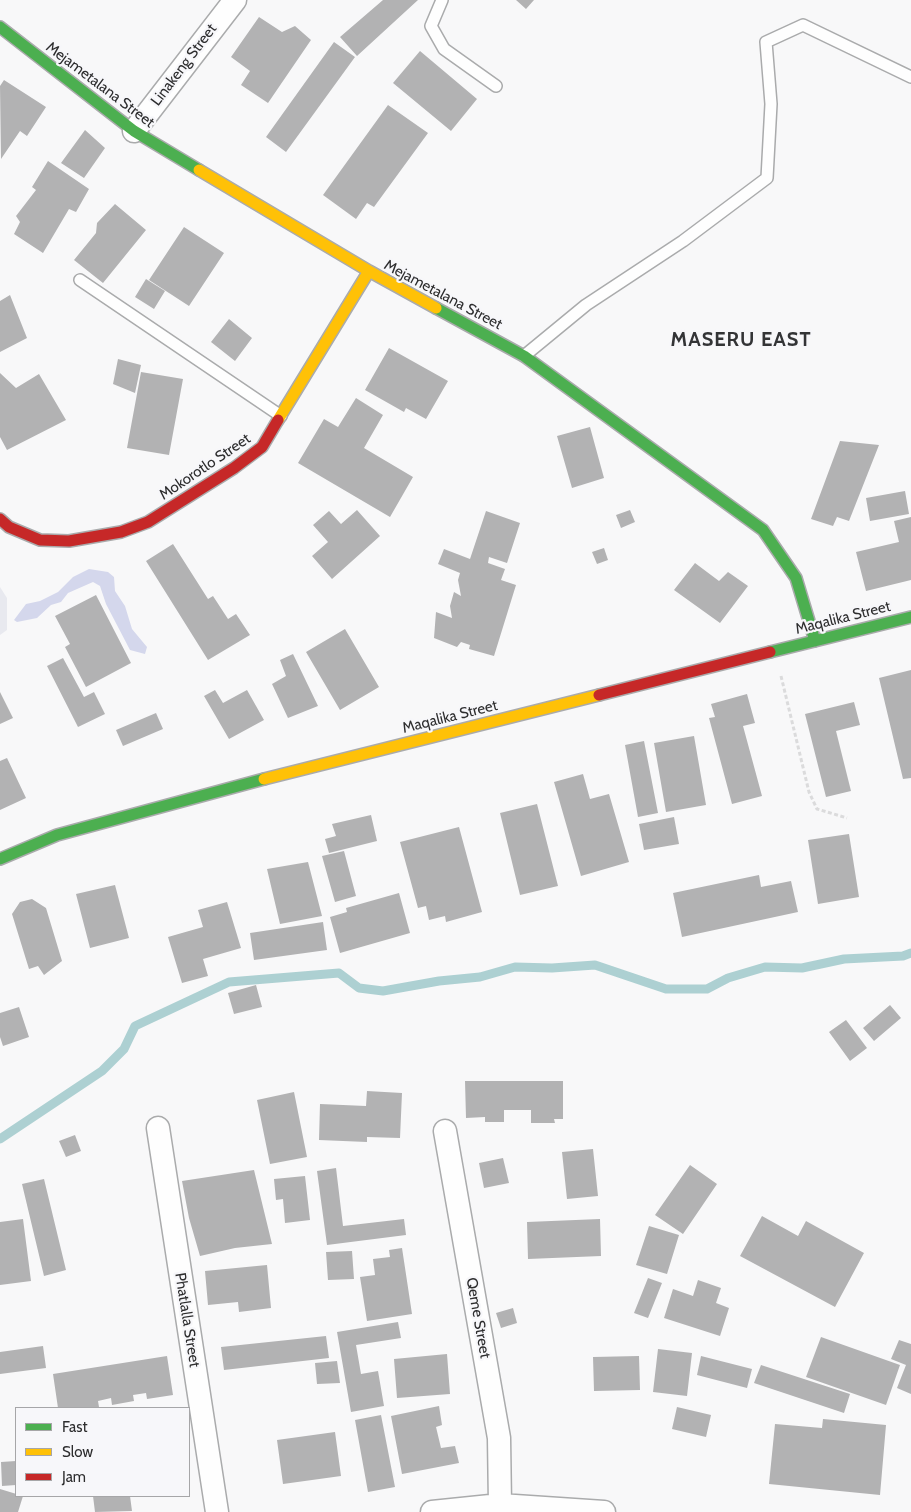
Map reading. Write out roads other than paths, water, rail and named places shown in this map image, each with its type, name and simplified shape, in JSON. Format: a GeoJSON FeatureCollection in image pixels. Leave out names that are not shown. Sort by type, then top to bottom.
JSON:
{"type":"FeatureCollection","features":[{"type":"Feature","properties":{"kind":"street","name":"Linakeng Street"},"geometry":{"type":"LineString","coordinates":[[134,131],[235,0]]}},
{"type":"Feature","properties":{"kind":"street","name":"Mejametalana Street"},"geometry":{"type":"LineString","coordinates":[[0,27],[134,131],[369,271],[524,356],[762,530],[796,578],[815,641]]}},
{"type":"Feature","properties":{"kind":"street","name":"Mokorotlo Street"},"geometry":{"type":"LineString","coordinates":[[0,520],[9,527],[40,540],[69,541],[121,532],[148,522],[234,468],[262,447],[369,271]]}},
{"type":"Feature","properties":{"kind":"street","name":"Maqalika Street"},"geometry":{"type":"LineString","coordinates":[[0,859],[57,836],[231,787],[911,617]]}},
{"type":"Feature","properties":{"kind":"street","name":"Phatlalla Street"},"geometry":{"type":"LineString","coordinates":[[158,1128],[217,1512]]}},
{"type":"Feature","properties":{"kind":"street","name":"Qeme Street"},"geometry":{"type":"LineString","coordinates":[[445,1132],[499,1438],[500,1505]]}},
{"type":"Feature","properties":{"kind":"street"},"geometry":{"type":"LineString","coordinates":[[444,1511],[500,1505],[604,1512]]}},
{"type":"Feature","properties":{"kind":"lane"},"geometry":{"type":"LineString","coordinates":[[442,0],[431,26],[444,49],[496,86]]}},
{"type":"Feature","properties":{"kind":"lane"},"geometry":{"type":"LineString","coordinates":[[524,356],[586,305],[683,241],[767,178],[771,104],[766,42],[803,25],[911,76]]}},
{"type":"Feature","properties":{"kind":"lane"},"geometry":{"type":"LineString","coordinates":[[80,280],[281,416]]}},
{"type":"Feature","properties":{"kind":"waterway"},"geometry":{"type":"LineString","coordinates":[[0,1139],[102,1071],[124,1049],[135,1026],[229,982],[339,973],[359,988],[383,991],[439,981],[480,977],[515,967],[552,968],[595,965],[666,989],[707,989],[728,978],[765,967],[802,968],[844,959],[903,956],[911,953]]}},
{"type":"Feature","properties":{"kind":"district","name":"MASERU EAST"},"geometry":{"type":"Point","coordinates":[741,340]}}]}
